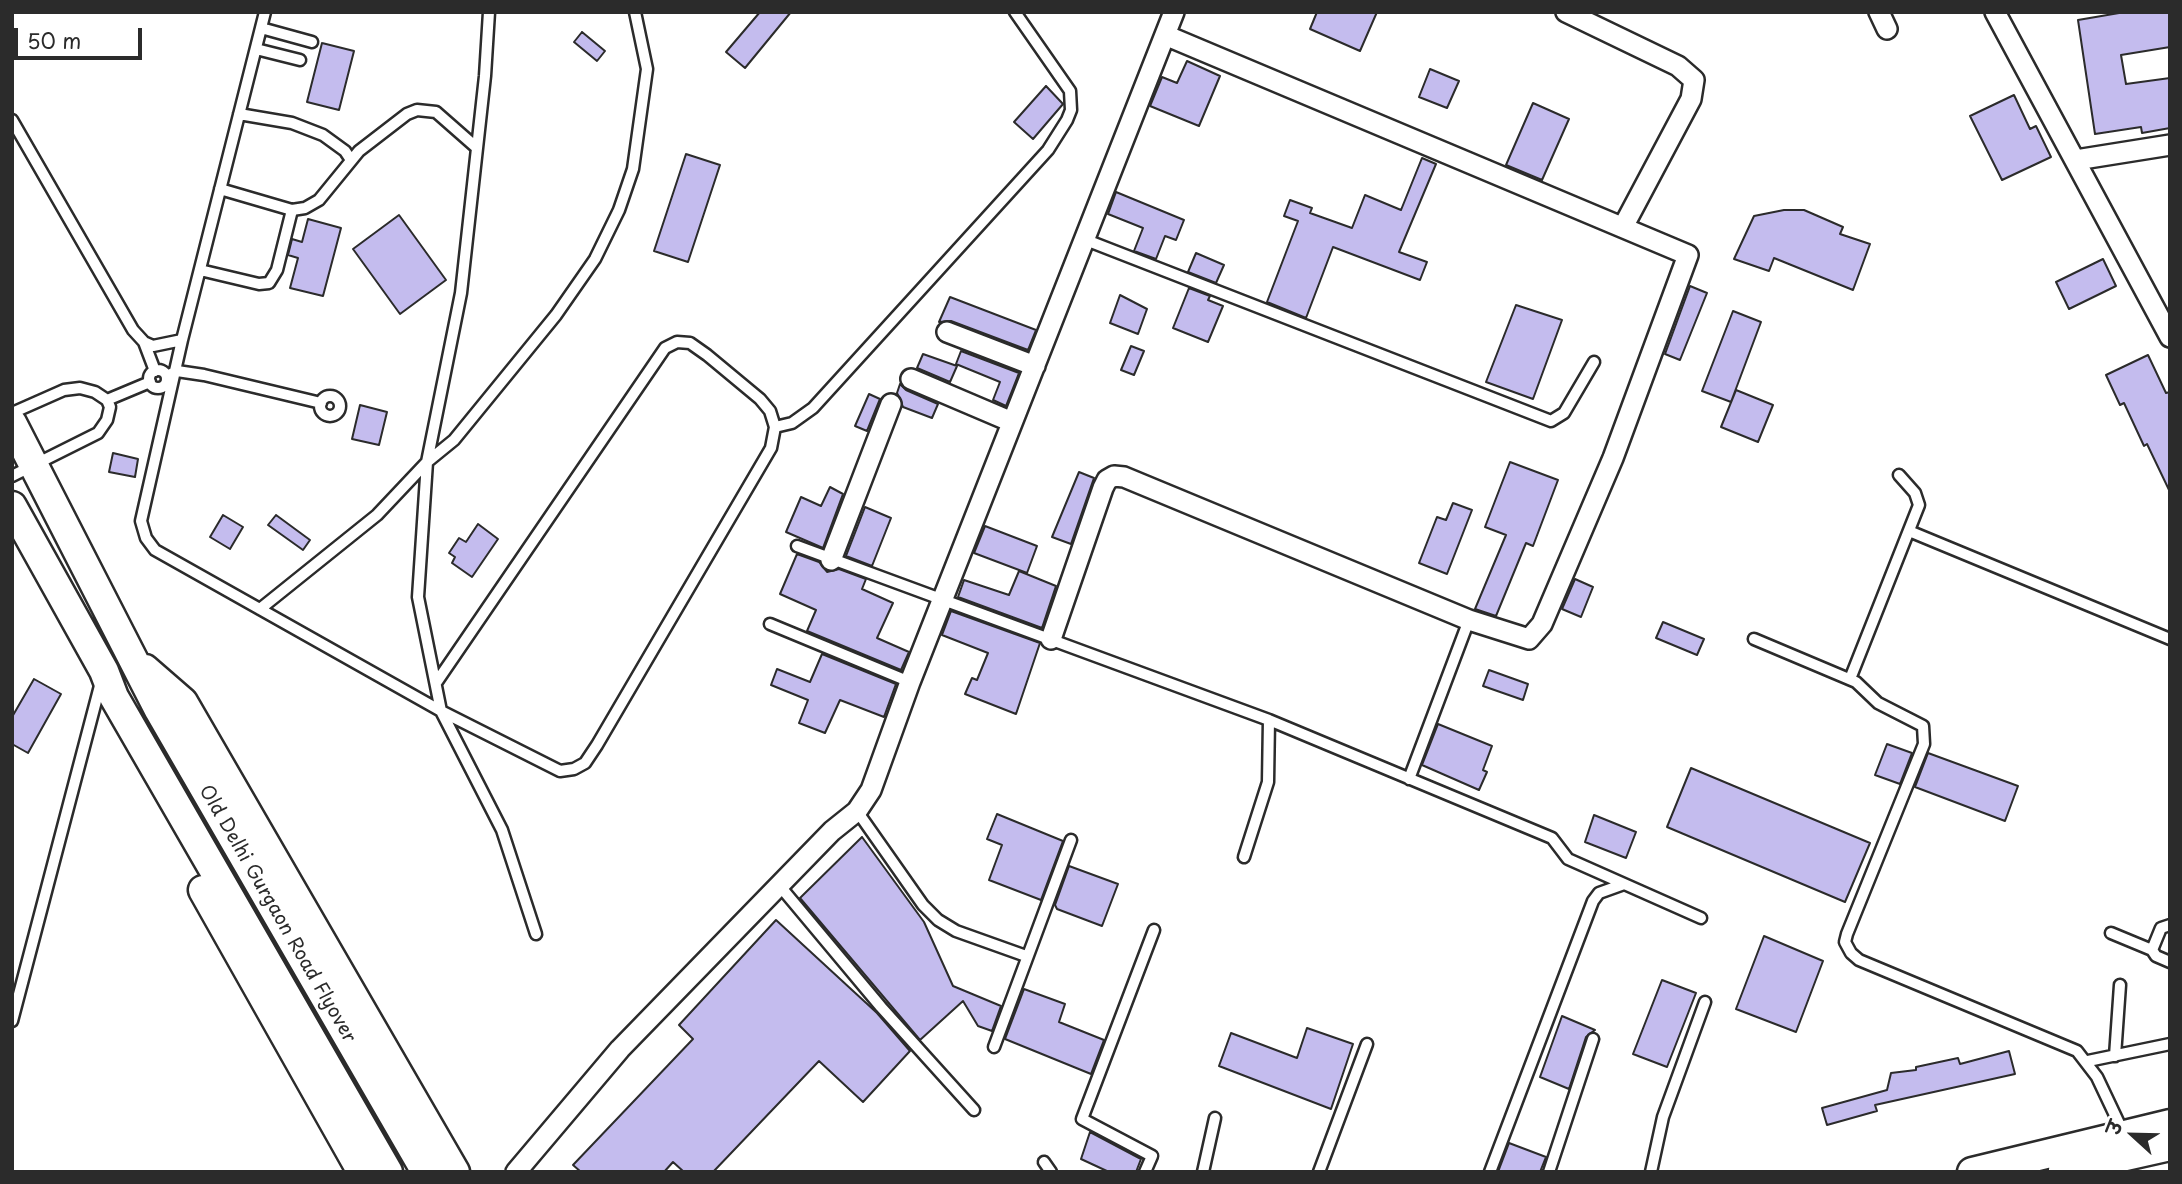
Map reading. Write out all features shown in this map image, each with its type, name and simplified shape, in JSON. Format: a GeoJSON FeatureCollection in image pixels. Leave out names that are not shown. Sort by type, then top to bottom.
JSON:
{"type":"FeatureCollection","features":[{"type":"Feature","properties":{"kind":"main road","name":"Old Delhi Gurgaon Road Flyover"},"geometry":{"type":"LineString","coordinates":[[12,423],[24,470],[159,710],[426,1172]]}},
{"type":"Feature","properties":{"kind":"main road"},"geometry":{"type":"LineString","coordinates":[[12,506],[104,671],[114,697],[119,741],[362,1172]]}},
{"type":"Feature","properties":{"kind":"main road"},"geometry":{"type":"LineString","coordinates":[[130,656],[183,702],[455,1172]]}},
{"type":"Feature","properties":{"kind":"main road","name":"Old Delhi Gurgaon Road Flyover"},"geometry":{"type":"LineString","coordinates":[[114,697],[388,1172]]}},
{"type":"Feature","properties":{"kind":"main road"},"geometry":{"type":"LineString","coordinates":[[2068,1165],[2125,1135],[2170,1124]]}},
{"type":"Feature","properties":{"kind":"main road"},"geometry":{"type":"LineString","coordinates":[[1972,1172],[2068,1165],[2170,1146]]}},
{"type":"Feature","properties":{"kind":"street"},"geometry":{"type":"LineString","coordinates":[[516,1172],[620,1049],[779,885],[857,811],[871,790],[910,682],[1174,12]]}},
{"type":"Feature","properties":{"kind":"street"},"geometry":{"type":"LineString","coordinates":[[1566,12],[1678,66],[1694,80],[1691,99],[1623,228]]}},
{"type":"Feature","properties":{"kind":"street"},"geometry":{"type":"LineString","coordinates":[[1995,12],[2167,327]]}},
{"type":"Feature","properties":{"kind":"street"},"geometry":{"type":"LineString","coordinates":[[1051,639],[1103,488],[1107,480],[1114,476],[1124,477],[1469,620],[1522,639],[1535,635],[1613,458],[1688,255],[1165,35]]}},
{"type":"Feature","properties":{"kind":"street"},"geometry":{"type":"LineString","coordinates":[[2076,160],[2170,145]]}},
{"type":"Feature","properties":{"kind":"street"},"geometry":{"type":"LineString","coordinates":[[947,332],[1035,366]]}},
{"type":"Feature","properties":{"kind":"street"},"geometry":{"type":"LineString","coordinates":[[911,379],[1012,422]]}},
{"type":"Feature","properties":{"kind":"street"},"geometry":{"type":"LineString","coordinates":[[831,560],[891,404]]}},
{"type":"Feature","properties":{"kind":"lane"},"geometry":{"type":"LineString","coordinates":[[265,12],[172,374],[141,521],[146,538],[155,550],[441,711],[560,771],[574,769],[585,763],[771,448],[775,427],[770,411],[760,399],[707,355],[690,343],[677,342],[665,348],[436,683]]}},
{"type":"Feature","properties":{"kind":"lane"},"geometry":{"type":"LineString","coordinates":[[489,12],[461,293],[427,462],[418,597],[441,711],[502,830],[536,934]]}},
{"type":"Feature","properties":{"kind":"lane"},"geometry":{"type":"LineString","coordinates":[[260,609],[377,515],[427,462],[454,440],[556,315],[595,258],[619,210],[633,169],[647,69],[635,12]]}},
{"type":"Feature","properties":{"kind":"lane"},"geometry":{"type":"LineString","coordinates":[[775,427],[792,423],[813,408],[1048,150],[1068,120],[1070,91],[1015,12]]}},
{"type":"Feature","properties":{"kind":"lane"},"geometry":{"type":"LineString","coordinates":[[261,28],[312,42]]}},
{"type":"Feature","properties":{"kind":"lane"},"geometry":{"type":"LineString","coordinates":[[256,49],[300,60]]}},
{"type":"Feature","properties":{"kind":"lane"},"geometry":{"type":"LineString","coordinates":[[220,189],[292,210],[305,208],[319,200],[351,160],[407,114],[424,109],[436,112],[477,148]]}},
{"type":"Feature","properties":{"kind":"lane"},"geometry":{"type":"LineString","coordinates":[[239,114],[292,123],[315,132],[337,144],[351,160]]}},
{"type":"Feature","properties":{"kind":"lane"},"geometry":{"type":"LineString","coordinates":[[12,120],[133,330],[144,342],[155,371]]}},
{"type":"Feature","properties":{"kind":"lane"},"geometry":{"type":"LineString","coordinates":[[200,270],[259,284],[269,283],[277,270],[292,210]]}},
{"type":"Feature","properties":{"kind":"lane"},"geometry":{"type":"LineString","coordinates":[[1086,240],[1551,421],[1564,413],[1594,362]]}},
{"type":"Feature","properties":{"kind":"lane"},"geometry":{"type":"LineString","coordinates":[[144,342],[162,346],[182,340]]}},
{"type":"Feature","properties":{"kind":"lane"},"geometry":{"type":"LineString","coordinates":[[150,382],[150,375],[161,370],[172,374],[204,375],[321,403]]}},
{"type":"Feature","properties":{"kind":"lane"},"geometry":{"type":"LineString","coordinates":[[150,382],[161,388],[172,374]]}},
{"type":"Feature","properties":{"kind":"lane"},"geometry":{"type":"LineString","coordinates":[[107,400],[150,382]]}},
{"type":"Feature","properties":{"kind":"lane"},"geometry":{"type":"LineString","coordinates":[[12,414],[64,390],[80,388],[95,392],[107,400],[110,407],[107,421],[98,433],[85,443],[24,470]]}},
{"type":"Feature","properties":{"kind":"lane"},"geometry":{"type":"LineString","coordinates":[[1850,679],[1909,531],[1919,499],[1899,475]]}},
{"type":"Feature","properties":{"kind":"lane"},"geometry":{"type":"LineString","coordinates":[[1909,531],[2170,639]]}},
{"type":"Feature","properties":{"kind":"lane"},"geometry":{"type":"LineString","coordinates":[[797,546],[1269,720],[1552,838],[1568,859],[1701,918]]}},
{"type":"Feature","properties":{"kind":"lane"},"geometry":{"type":"LineString","coordinates":[[1409,779],[1469,620]]}},
{"type":"Feature","properties":{"kind":"lane"},"geometry":{"type":"LineString","coordinates":[[770,625],[910,682]]}},
{"type":"Feature","properties":{"kind":"lane"},"geometry":{"type":"LineString","coordinates":[[1754,639],[1850,679],[1864,687],[1878,703],[1916,720],[1923,726],[1924,744],[1847,934],[1845,942],[1850,953],[1859,960],[2049,1037],[2077,1051],[2088,1061],[2125,1135]]}},
{"type":"Feature","properties":{"kind":"lane"},"geometry":{"type":"LineString","coordinates":[[12,1021],[104,671]]}},
{"type":"Feature","properties":{"kind":"lane"},"geometry":{"type":"LineString","coordinates":[[1244,857],[1268,782],[1269,720]]}},
{"type":"Feature","properties":{"kind":"lane"},"geometry":{"type":"LineString","coordinates":[[857,811],[923,905],[938,920],[956,931],[1026,956]]}},
{"type":"Feature","properties":{"kind":"lane"},"geometry":{"type":"LineString","coordinates":[[994,1047],[1071,840]]}},
{"type":"Feature","properties":{"kind":"lane"},"geometry":{"type":"LineString","coordinates":[[1490,1172],[1593,901],[1599,893],[1624,884]]}},
{"type":"Feature","properties":{"kind":"lane"},"geometry":{"type":"LineString","coordinates":[[779,885],[881,1007],[974,1110]]}},
{"type":"Feature","properties":{"kind":"lane"},"geometry":{"type":"LineString","coordinates":[[2152,950],[2161,928],[2170,925]]}},
{"type":"Feature","properties":{"kind":"lane"},"geometry":{"type":"LineString","coordinates":[[1145,1172],[1152,1156],[1082,1119],[1154,930]]}},
{"type":"Feature","properties":{"kind":"lane"},"geometry":{"type":"LineString","coordinates":[[2111,933],[2152,950],[2156,956],[2170,962]]}},
{"type":"Feature","properties":{"kind":"lane"},"geometry":{"type":"LineString","coordinates":[[2115,1056],[2120,985]]}},
{"type":"Feature","properties":{"kind":"lane"},"geometry":{"type":"LineString","coordinates":[[1651,1172],[1663,1117],[1705,1002]]}},
{"type":"Feature","properties":{"kind":"lane"},"geometry":{"type":"LineString","coordinates":[[1549,1172],[1593,1039]]}},
{"type":"Feature","properties":{"kind":"lane"},"geometry":{"type":"LineString","coordinates":[[1319,1172],[1367,1044]]}},
{"type":"Feature","properties":{"kind":"lane"},"geometry":{"type":"LineString","coordinates":[[2088,1061],[2170,1044]]}},
{"type":"Feature","properties":{"kind":"lane"},"geometry":{"type":"LineString","coordinates":[[1203,1172],[1215,1118]]}},
{"type":"Feature","properties":{"kind":"lane"},"geometry":{"type":"LineString","coordinates":[[1044,1162],[1051,1172]]}},
{"type":"Feature","properties":{"kind":"building"},"geometry":{"type":"Polygon","coordinates":[[[760,12],[791,12],[745,68],[726,52],[760,12]]]}},
{"type":"Feature","properties":{"kind":"building"},"geometry":{"type":"Polygon","coordinates":[[[1317,12],[1377,12],[1360,51],[1310,29],[1317,12]]]}},
{"type":"Feature","properties":{"kind":"building"},"geometry":{"type":"Polygon","coordinates":[[[2125,12],[2170,12],[2170,47],[2121,55],[2126,84],[2170,78],[2170,128],[2142,133],[2141,127],[2095,134],[2078,20],[2125,12]]]}},
{"type":"Feature","properties":{"kind":"building"},"geometry":{"type":"Polygon","coordinates":[[[582,32],[605,51],[597,61],[574,42],[582,32]]]}},
{"type":"Feature","properties":{"kind":"building"},"geometry":{"type":"Polygon","coordinates":[[[322,43],[354,51],[339,110],[307,102],[322,43]]]}},
{"type":"Feature","properties":{"kind":"building"},"geometry":{"type":"Polygon","coordinates":[[[1187,61],[1220,76],[1199,126],[1150,106],[1162,77],[1177,83],[1187,61]]]}},
{"type":"Feature","properties":{"kind":"building"},"geometry":{"type":"Polygon","coordinates":[[[1430,69],[1459,81],[1447,108],[1419,97],[1430,69]]]}},
{"type":"Feature","properties":{"kind":"building"},"geometry":{"type":"Polygon","coordinates":[[[1046,86],[1063,104],[1033,139],[1014,122],[1046,86]]]}},
{"type":"Feature","properties":{"kind":"building"},"geometry":{"type":"Polygon","coordinates":[[[2014,95],[2030,129],[2036,126],[2051,157],[2002,180],[1970,116],[2014,95]]]}},
{"type":"Feature","properties":{"kind":"building"},"geometry":{"type":"Polygon","coordinates":[[[1533,103],[1569,119],[1542,180],[1506,165],[1533,103]]]}},
{"type":"Feature","properties":{"kind":"building"},"geometry":{"type":"Polygon","coordinates":[[[686,154],[720,165],[688,262],[654,251],[686,154]]]}},
{"type":"Feature","properties":{"kind":"building"},"geometry":{"type":"Polygon","coordinates":[[[1422,158],[1436,164],[1399,252],[1427,262],[1420,280],[1333,247],[1306,318],[1267,302],[1298,221],[1284,216],[1290,200],[1312,208],[1310,213],[1352,228],[1365,195],[1401,210],[1422,158]]]}},
{"type":"Feature","properties":{"kind":"building"},"geometry":{"type":"Polygon","coordinates":[[[1116,192],[1184,220],[1176,240],[1165,236],[1156,259],[1134,251],[1143,228],[1108,214],[1116,192]]]}},
{"type":"Feature","properties":{"kind":"building"},"geometry":{"type":"Polygon","coordinates":[[[1784,210],[1804,210],[1843,227],[1840,234],[1870,244],[1853,290],[1774,258],[1769,271],[1734,259],[1754,216],[1784,210]]]}},
{"type":"Feature","properties":{"kind":"building"},"geometry":{"type":"Polygon","coordinates":[[[399,215],[446,280],[400,314],[353,249],[399,215]]]}},
{"type":"Feature","properties":{"kind":"building"},"geometry":{"type":"Polygon","coordinates":[[[308,219],[341,228],[323,296],[290,288],[298,258],[288,255],[292,239],[302,242],[308,219]]]}},
{"type":"Feature","properties":{"kind":"building"},"geometry":{"type":"Polygon","coordinates":[[[1196,253],[1224,265],[1216,283],[1188,272],[1196,253]]]}},
{"type":"Feature","properties":{"kind":"building"},"geometry":{"type":"Polygon","coordinates":[[[2103,259],[2116,286],[2069,309],[2056,282],[2103,259]]]}},
{"type":"Feature","properties":{"kind":"building"},"geometry":{"type":"Polygon","coordinates":[[[1690,286],[1707,293],[1680,360],[1665,354],[1690,286]]]}},
{"type":"Feature","properties":{"kind":"building"},"geometry":{"type":"Polygon","coordinates":[[[1189,288],[1210,296],[1208,300],[1223,306],[1208,342],[1173,328],[1189,288]]]}},
{"type":"Feature","properties":{"kind":"building"},"geometry":{"type":"Polygon","coordinates":[[[1120,295],[1147,309],[1138,334],[1110,323],[1120,295]]]}},
{"type":"Feature","properties":{"kind":"building"},"geometry":{"type":"Polygon","coordinates":[[[950,297],[1036,330],[1028,350],[951,321],[939,322],[950,297]]]}},
{"type":"Feature","properties":{"kind":"building"},"geometry":{"type":"Polygon","coordinates":[[[1516,305],[1562,320],[1533,399],[1486,382],[1516,305]]]}},
{"type":"Feature","properties":{"kind":"building"},"geometry":{"type":"Polygon","coordinates":[[[1733,311],[1761,322],[1731,402],[1702,391],[1733,311]]]}},
{"type":"Feature","properties":{"kind":"building"},"geometry":{"type":"Polygon","coordinates":[[[1131,346],[1144,351],[1134,375],[1121,370],[1131,346]]]}},
{"type":"Feature","properties":{"kind":"building"},"geometry":{"type":"Polygon","coordinates":[[[961,351],[1019,373],[1006,406],[993,400],[1000,382],[956,364],[961,351]]]}},
{"type":"Feature","properties":{"kind":"building"},"geometry":{"type":"Polygon","coordinates":[[[923,354],[957,366],[950,382],[917,368],[923,354]]]}},
{"type":"Feature","properties":{"kind":"building"},"geometry":{"type":"Polygon","coordinates":[[[2148,355],[2166,393],[2170,392],[2170,492],[2147,444],[2144,446],[2124,403],[2120,405],[2106,375],[2148,355]]]}},
{"type":"Feature","properties":{"kind":"building"},"geometry":{"type":"Polygon","coordinates":[[[900,384],[906,390],[938,404],[932,418],[903,407],[897,393],[900,384]]]}},
{"type":"Feature","properties":{"kind":"building"},"geometry":{"type":"Polygon","coordinates":[[[1736,390],[1773,405],[1758,442],[1721,427],[1736,390]]]}},
{"type":"Feature","properties":{"kind":"building"},"geometry":{"type":"Polygon","coordinates":[[[869,394],[880,399],[867,431],[855,426],[869,394]]]}},
{"type":"Feature","properties":{"kind":"building"},"geometry":{"type":"Polygon","coordinates":[[[360,405],[387,412],[379,445],[352,439],[360,405]]]}},
{"type":"Feature","properties":{"kind":"building"},"geometry":{"type":"Polygon","coordinates":[[[113,453],[138,459],[135,477],[109,472],[113,453]]]}},
{"type":"Feature","properties":{"kind":"building"},"geometry":{"type":"Polygon","coordinates":[[[1510,462],[1558,480],[1533,546],[1526,543],[1496,616],[1475,609],[1506,535],[1485,527],[1510,462]]]}},
{"type":"Feature","properties":{"kind":"building"},"geometry":{"type":"Polygon","coordinates":[[[1079,472],[1094,478],[1071,544],[1052,537],[1079,472]]]}},
{"type":"Feature","properties":{"kind":"building"},"geometry":{"type":"Polygon","coordinates":[[[830,487],[843,494],[823,548],[786,532],[801,497],[821,506],[830,487]]]}},
{"type":"Feature","properties":{"kind":"building"},"geometry":{"type":"Polygon","coordinates":[[[1453,503],[1472,510],[1447,574],[1419,563],[1437,517],[1446,520],[1453,503]]]}},
{"type":"Feature","properties":{"kind":"building"},"geometry":{"type":"Polygon","coordinates":[[[865,507],[891,518],[872,566],[846,556],[865,507]]]}},
{"type":"Feature","properties":{"kind":"building"},"geometry":{"type":"Polygon","coordinates":[[[223,515],[243,527],[230,549],[210,537],[223,515]]]}},
{"type":"Feature","properties":{"kind":"building"},"geometry":{"type":"Polygon","coordinates":[[[276,515],[310,540],[303,550],[268,525],[276,515]]]}},
{"type":"Feature","properties":{"kind":"building"},"geometry":{"type":"Polygon","coordinates":[[[478,524],[498,539],[472,577],[452,563],[455,557],[449,553],[459,538],[466,542],[478,524]]]}},
{"type":"Feature","properties":{"kind":"building"},"geometry":{"type":"Polygon","coordinates":[[[985,526],[1037,546],[1027,573],[974,553],[985,526]]]}},
{"type":"Feature","properties":{"kind":"building"},"geometry":{"type":"Polygon","coordinates":[[[797,554],[819,562],[827,572],[839,569],[866,579],[862,589],[893,603],[877,638],[909,652],[901,670],[807,631],[816,610],[780,594],[797,554]]]}},
{"type":"Feature","properties":{"kind":"building"},"geometry":{"type":"Polygon","coordinates":[[[1019,571],[1056,586],[1042,628],[958,597],[964,580],[1009,595],[1019,571]]]}},
{"type":"Feature","properties":{"kind":"building"},"geometry":{"type":"Polygon","coordinates":[[[1575,579],[1593,587],[1581,617],[1562,609],[1575,579]]]}},
{"type":"Feature","properties":{"kind":"building"},"geometry":{"type":"Polygon","coordinates":[[[951,611],[1040,643],[1016,714],[965,694],[972,678],[977,680],[988,653],[942,635],[951,611]]]}},
{"type":"Feature","properties":{"kind":"building"},"geometry":{"type":"Polygon","coordinates":[[[1663,622],[1704,639],[1697,655],[1656,638],[1663,622]]]}},
{"type":"Feature","properties":{"kind":"building"},"geometry":{"type":"Polygon","coordinates":[[[822,654],[896,684],[884,717],[840,700],[825,733],[799,723],[808,700],[771,685],[777,669],[810,682],[822,654]]]}},
{"type":"Feature","properties":{"kind":"building"},"geometry":{"type":"Polygon","coordinates":[[[1489,670],[1528,684],[1523,700],[1483,686],[1489,670]]]}},
{"type":"Feature","properties":{"kind":"building"},"geometry":{"type":"Polygon","coordinates":[[[34,679],[61,694],[28,753],[12,744],[12,717],[34,679]]]}},
{"type":"Feature","properties":{"kind":"building"},"geometry":{"type":"Polygon","coordinates":[[[1438,724],[1492,746],[1483,770],[1487,772],[1479,790],[1422,765],[1438,724]]]}},
{"type":"Feature","properties":{"kind":"building"},"geometry":{"type":"Polygon","coordinates":[[[1887,744],[1912,753],[1900,784],[1875,775],[1887,744]]]}},
{"type":"Feature","properties":{"kind":"building"},"geometry":{"type":"Polygon","coordinates":[[[1928,753],[2018,786],[2005,821],[1915,787],[1928,753]]]}},
{"type":"Feature","properties":{"kind":"building"},"geometry":{"type":"Polygon","coordinates":[[[1691,768],[1870,843],[1845,902],[1667,827],[1691,768]]]}},
{"type":"Feature","properties":{"kind":"building"},"geometry":{"type":"Polygon","coordinates":[[[997,814],[1063,841],[1041,900],[989,880],[1002,845],[987,839],[997,814]]]}},
{"type":"Feature","properties":{"kind":"building"},"geometry":{"type":"Polygon","coordinates":[[[1594,815],[1636,832],[1626,858],[1585,842],[1594,815]]]}},
{"type":"Feature","properties":{"kind":"building"},"geometry":{"type":"Polygon","coordinates":[[[862,837],[924,922],[953,986],[1001,1006],[992,1031],[978,1026],[963,1001],[920,1040],[800,898],[862,837]]]}},
{"type":"Feature","properties":{"kind":"building"},"geometry":{"type":"Polygon","coordinates":[[[1069,866],[1118,884],[1102,926],[1057,909],[1055,905],[1069,866]]]}},
{"type":"Feature","properties":{"kind":"building"},"geometry":{"type":"Polygon","coordinates":[[[776,920],[877,1013],[910,1051],[863,1102],[819,1061],[713,1172],[684,1172],[673,1162],[664,1172],[581,1172],[573,1165],[693,1039],[679,1025],[776,920]]]}},
{"type":"Feature","properties":{"kind":"building"},"geometry":{"type":"Polygon","coordinates":[[[1764,936],[1823,961],[1796,1032],[1736,1009],[1764,936]]]}},
{"type":"Feature","properties":{"kind":"building"},"geometry":{"type":"Polygon","coordinates":[[[1662,980],[1696,993],[1667,1067],[1633,1054],[1662,980]]]}},
{"type":"Feature","properties":{"kind":"building"},"geometry":{"type":"Polygon","coordinates":[[[1024,989],[1065,1004],[1059,1022],[1104,1040],[1091,1074],[1005,1039],[1024,989]]]}},
{"type":"Feature","properties":{"kind":"building"},"geometry":{"type":"Polygon","coordinates":[[[1562,1016],[1595,1030],[1586,1037],[1569,1089],[1540,1077],[1562,1016]]]}},
{"type":"Feature","properties":{"kind":"building"},"geometry":{"type":"Polygon","coordinates":[[[1307,1028],[1353,1044],[1331,1109],[1219,1066],[1231,1033],[1297,1058],[1307,1028]]]}},
{"type":"Feature","properties":{"kind":"building"},"geometry":{"type":"Polygon","coordinates":[[[2009,1051],[2015,1074],[1875,1105],[1877,1111],[1827,1125],[1822,1108],[1887,1090],[1891,1073],[1916,1070],[1916,1067],[1958,1058],[1960,1064],[2009,1051]]]}},
{"type":"Feature","properties":{"kind":"building"},"geometry":{"type":"Polygon","coordinates":[[[1090,1132],[1141,1159],[1136,1172],[1109,1172],[1081,1159],[1090,1132]]]}},
{"type":"Feature","properties":{"kind":"building"},"geometry":{"type":"Polygon","coordinates":[[[1509,1143],[1546,1157],[1540,1172],[1498,1172],[1509,1143]]]}}]}
